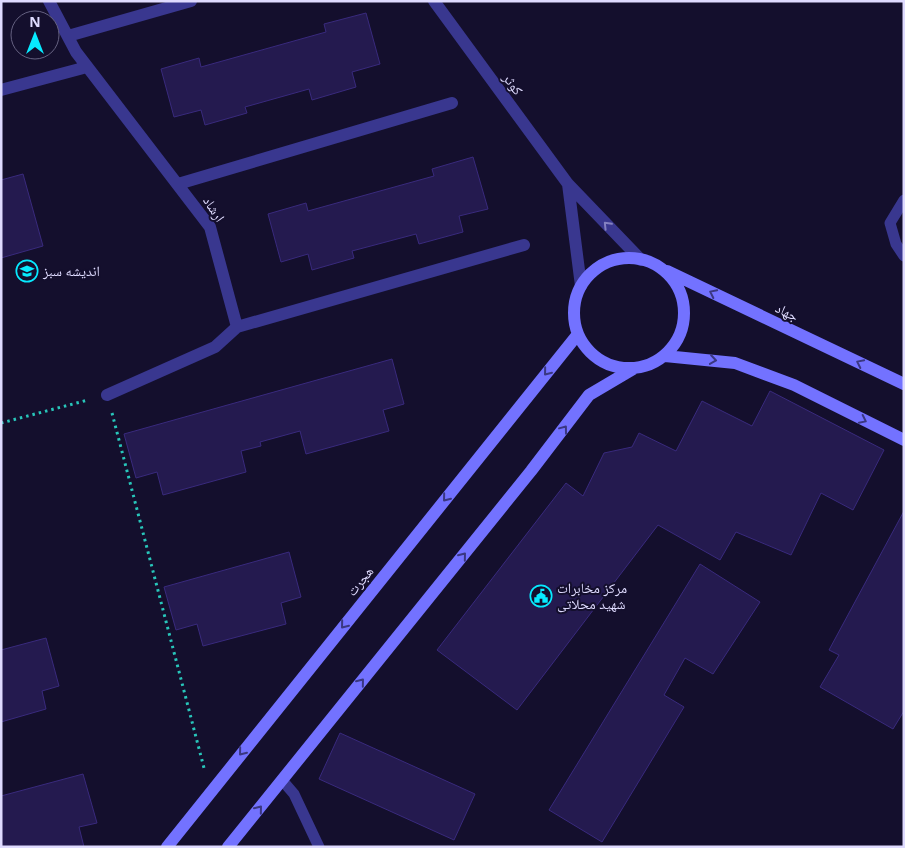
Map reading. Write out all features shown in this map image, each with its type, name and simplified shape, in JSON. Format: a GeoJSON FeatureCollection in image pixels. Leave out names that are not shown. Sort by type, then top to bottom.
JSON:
{"type":"FeatureCollection","features":[{"type":"Feature","properties":{"kind":"main road"},"geometry":{"type":"LineString","coordinates":[[624,259],[641,260],[658,266],[671,277],[680,292],[684,310],[680,335],[676,343],[665,356],[650,365],[633,368],[616,367],[600,360],[587,348],[578,334],[574,310],[581,286],[592,273],[607,263],[624,259]]}},
{"type":"Feature","properties":{"kind":"main road","name":"جهاد"},"geometry":{"type":"LineString","coordinates":[[658,266],[904,384]]}},
{"type":"Feature","properties":{"kind":"main road","name":"هجرت"},"geometry":{"type":"LineString","coordinates":[[167,847],[578,334]]}},
{"type":"Feature","properties":{"kind":"main road"},"geometry":{"type":"LineString","coordinates":[[665,356],[735,363],[794,385],[904,440]]}},
{"type":"Feature","properties":{"kind":"main road"},"geometry":{"type":"LineString","coordinates":[[228,847],[532,471],[589,395],[633,368]]}},
{"type":"Feature","properties":{"kind":"street","name":"ارشاد"},"geometry":{"type":"LineString","coordinates":[[49,1],[76,52],[210,227],[237,327]]}},
{"type":"Feature","properties":{"kind":"street"},"geometry":{"type":"LineString","coordinates":[[68,36],[191,1]]}},
{"type":"Feature","properties":{"kind":"street","name":"کوثر"},"geometry":{"type":"LineString","coordinates":[[434,1],[568,184],[641,260]]}},
{"type":"Feature","properties":{"kind":"street"},"geometry":{"type":"LineString","coordinates":[[1,90],[88,66]]}},
{"type":"Feature","properties":{"kind":"street"},"geometry":{"type":"LineString","coordinates":[[178,184],[452,103]]}},
{"type":"Feature","properties":{"kind":"street","name":"کوثر"},"geometry":{"type":"LineString","coordinates":[[568,184],[581,286]]}},
{"type":"Feature","properties":{"kind":"street"},"geometry":{"type":"LineString","coordinates":[[107,395],[215,347],[237,327],[524,245]]}},
{"type":"Feature","properties":{"kind":"lane"},"geometry":{"type":"LineString","coordinates":[[904,200],[890,223],[896,244],[904,256]]}},
{"type":"Feature","properties":{"kind":"lane"},"geometry":{"type":"LineString","coordinates":[[282,780],[294,794],[318,847]]}},
{"type":"Feature","properties":{"kind":"path"},"geometry":{"type":"LineString","coordinates":[[1,423],[107,395],[211,791]]}},
{"type":"Feature","properties":{"kind":"building"},"geometry":{"type":"Polygon","coordinates":[[[366,13],[380,64],[352,72],[356,87],[312,100],[309,89],[245,107],[247,113],[205,125],[201,110],[174,117],[161,69],[199,58],[201,67],[326,32],[324,24],[366,13]]]}},
{"type":"Feature","properties":{"kind":"building"},"geometry":{"type":"Polygon","coordinates":[[[473,157],[488,209],[459,216],[463,232],[419,244],[416,234],[352,251],[354,258],[312,270],[308,254],[281,262],[268,214],[306,203],[308,211],[434,176],[432,169],[473,157]]]}},
{"type":"Feature","properties":{"kind":"building"},"geometry":{"type":"Polygon","coordinates":[[[23,174],[43,246],[1,258],[1,180],[23,174]]]}},
{"type":"Feature","properties":{"kind":"building"},"geometry":{"type":"Polygon","coordinates":[[[392,359],[404,404],[383,410],[389,431],[306,454],[300,431],[260,442],[261,446],[241,451],[246,472],[163,495],[157,472],[136,478],[124,434],[392,359]]]}},
{"type":"Feature","properties":{"kind":"building"},"geometry":{"type":"Polygon","coordinates":[[[770,391],[884,450],[853,510],[821,493],[791,555],[736,532],[720,560],[658,525],[517,710],[437,650],[566,483],[583,496],[604,453],[632,447],[639,433],[676,451],[702,401],[752,426],[770,391]]]}},
{"type":"Feature","properties":{"kind":"building"},"geometry":{"type":"Polygon","coordinates":[[[904,511],[904,711],[893,729],[820,687],[839,655],[829,650],[904,511]]]}},
{"type":"Feature","properties":{"kind":"building"},"geometry":{"type":"Polygon","coordinates":[[[289,552],[301,597],[281,603],[286,624],[203,646],[197,624],[176,630],[164,587],[289,552]]]}},
{"type":"Feature","properties":{"kind":"building"},"geometry":{"type":"Polygon","coordinates":[[[700,564],[760,602],[713,674],[685,658],[664,695],[684,707],[602,842],[549,810],[700,564]]]}},
{"type":"Feature","properties":{"kind":"building"},"geometry":{"type":"Polygon","coordinates":[[[46,638],[59,686],[42,691],[46,709],[1,722],[1,650],[46,638]]]}},
{"type":"Feature","properties":{"kind":"building"},"geometry":{"type":"Polygon","coordinates":[[[340,733],[475,794],[454,840],[319,779],[340,733]]]}},
{"type":"Feature","properties":{"kind":"building"},"geometry":{"type":"Polygon","coordinates":[[[83,774],[97,823],[79,827],[84,847],[1,847],[1,796],[83,774]]]}},
{"type":"Feature","properties":{"kind":"place","name":"اندیشه سبز"},"geometry":{"type":"Point","coordinates":[27,271]}},
{"type":"Feature","properties":{"kind":"place","name":"مرکز مخابرات شهید محلاتی"},"geometry":{"type":"Point","coordinates":[541,596]}}]}
